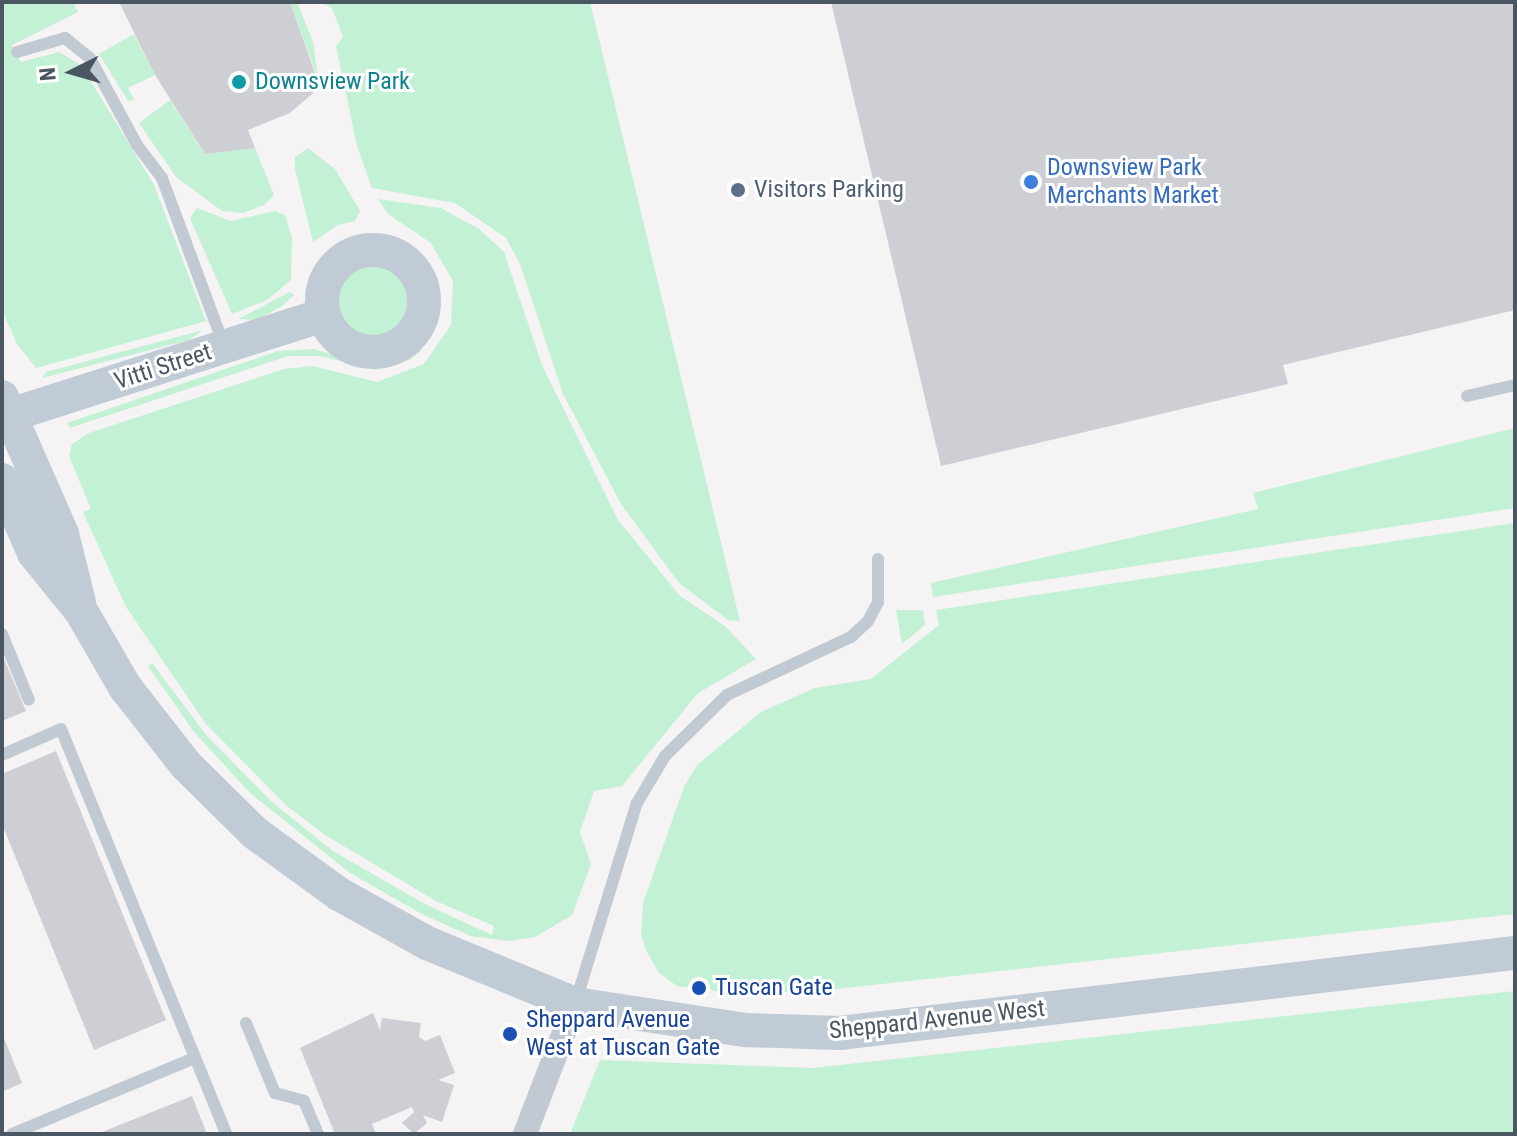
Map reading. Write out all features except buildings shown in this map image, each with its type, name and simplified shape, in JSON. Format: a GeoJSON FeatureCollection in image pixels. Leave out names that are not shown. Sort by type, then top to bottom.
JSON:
{"type":"FeatureCollection","features":[{"type":"Feature","properties":{"kind":"main road","name":"Vitti Street"},"geometry":{"type":"LineString","coordinates":[[5,410],[323,315]]}},
{"type":"Feature","properties":{"kind":"main road","name":"Sheppard Avenue West"},"geometry":{"type":"LineString","coordinates":[[5,410],[62,534],[81,611]]}},
{"type":"Feature","properties":{"kind":"main road","name":"Sheppard Avenue West"},"geometry":{"type":"LineString","coordinates":[[2,480],[34,553],[81,611],[125,687],[177,754],[255,833],[339,894],[427,943],[575,1004],[744,1030],[840,1033],[1515,953]]}},
{"type":"Feature","properties":{"kind":"street"},"geometry":{"type":"LineString","coordinates":[[525,1134],[548,1086],[575,1004]]}},
{"type":"Feature","properties":{"kind":"lane"},"geometry":{"type":"LineString","coordinates":[[17,52],[65,38],[90,58],[137,145],[162,178],[219,321],[224,346]]}},
{"type":"Feature","properties":{"kind":"lane"},"geometry":{"type":"LineString","coordinates":[[1467,396],[1515,385]]}},
{"type":"Feature","properties":{"kind":"lane"},"geometry":{"type":"LineString","coordinates":[[575,1004],[637,803],[665,756],[727,695],[851,637],[868,621],[878,602],[878,559]]}},
{"type":"Feature","properties":{"kind":"lane"},"geometry":{"type":"LineString","coordinates":[[2,634],[29,700]]}},
{"type":"Feature","properties":{"kind":"lane"},"geometry":{"type":"LineString","coordinates":[[2,755],[61,729],[226,1134]]}},
{"type":"Feature","properties":{"kind":"lane"},"geometry":{"type":"LineString","coordinates":[[246,1023],[275,1093],[304,1101],[318,1134]]}},
{"type":"Feature","properties":{"kind":"lane"},"geometry":{"type":"LineString","coordinates":[[12,1134],[195,1058]]}},
{"type":"Feature","properties":{"kind":"green space"},"geometry":{"type":"Polygon","coordinates":[[[2,2],[73,2],[78,12],[12,45],[21,62],[59,52],[81,65],[154,185],[206,321],[36,368],[17,344],[2,310],[2,2]]]}},
{"type":"Feature","properties":{"kind":"green space"},"geometry":{"type":"Polygon","coordinates":[[[290,2],[297,2],[313,42],[318,78],[290,2]]]}},
{"type":"Feature","properties":{"kind":"green space"},"geometry":{"type":"Polygon","coordinates":[[[320,2],[590,2],[740,621],[728,620],[679,583],[621,504],[563,394],[520,264],[506,238],[455,203],[372,188],[357,146],[336,46],[343,37],[332,8],[320,2]]]}},
{"type":"Feature","properties":{"kind":"green space"},"geometry":{"type":"Polygon","coordinates":[[[134,34],[155,75],[128,88],[134,100],[128,101],[99,54],[134,34]]]}},
{"type":"Feature","properties":{"kind":"green space"},"geometry":{"type":"Polygon","coordinates":[[[170,100],[205,154],[255,148],[274,195],[264,205],[243,213],[222,211],[176,177],[139,123],[170,100]]]}},
{"type":"Feature","properties":{"kind":"green space"},"geometry":{"type":"Polygon","coordinates":[[[308,148],[335,169],[360,211],[355,221],[338,225],[313,242],[295,169],[295,157],[308,148]]]}},
{"type":"Feature","properties":{"kind":"green space"},"geometry":{"type":"Polygon","coordinates":[[[378,199],[441,208],[479,229],[504,252],[542,365],[618,520],[680,596],[725,626],[756,659],[698,693],[622,786],[594,791],[580,832],[591,864],[572,915],[535,937],[509,941],[470,936],[420,913],[350,873],[250,793],[194,732],[148,666],[152,663],[207,736],[272,802],[333,851],[425,904],[492,935],[494,926],[436,901],[325,835],[287,806],[206,724],[126,607],[83,512],[91,509],[69,456],[72,444],[89,433],[284,369],[312,366],[377,382],[424,364],[451,325],[453,281],[431,243],[388,214],[378,199]]]}},
{"type":"Feature","properties":{"kind":"green space"},"geometry":{"type":"Polygon","coordinates":[[[197,208],[231,221],[275,211],[285,215],[292,238],[291,280],[267,300],[232,314],[190,218],[197,208]]]}},
{"type":"Feature","properties":{"kind":"green space"},"geometry":{"type":"Polygon","coordinates":[[[365,266],[379,266],[401,281],[407,301],[405,314],[397,326],[379,336],[365,336],[343,321],[337,308],[337,294],[352,272],[365,266]]]}},
{"type":"Feature","properties":{"kind":"green space"},"geometry":{"type":"Polygon","coordinates":[[[290,292],[294,295],[282,306],[257,320],[238,319],[290,292]]]}},
{"type":"Feature","properties":{"kind":"green space"},"geometry":{"type":"Polygon","coordinates":[[[203,330],[189,340],[42,378],[46,372],[203,330]]]}},
{"type":"Feature","properties":{"kind":"green space"},"geometry":{"type":"Polygon","coordinates":[[[418,347],[422,350],[411,359],[377,370],[320,356],[288,356],[70,428],[67,423],[278,351],[314,349],[371,366],[402,359],[418,347]]]}},
{"type":"Feature","properties":{"kind":"green space"},"geometry":{"type":"Polygon","coordinates":[[[1515,428],[1515,508],[933,597],[931,583],[1258,509],[1253,493],[1515,428]]]}},
{"type":"Feature","properties":{"kind":"green space"},"geometry":{"type":"Polygon","coordinates":[[[1515,523],[1515,914],[818,991],[732,993],[677,986],[659,973],[647,952],[641,936],[643,903],[684,787],[697,765],[761,712],[815,688],[871,679],[939,625],[936,610],[1515,523]]]}},
{"type":"Feature","properties":{"kind":"green space"},"geometry":{"type":"Polygon","coordinates":[[[896,610],[923,610],[925,625],[902,644],[896,610]]]}},
{"type":"Feature","properties":{"kind":"green space"},"geometry":{"type":"Polygon","coordinates":[[[1515,991],[1515,1134],[570,1134],[600,1060],[812,1068],[1515,991]]]}},
{"type":"Feature","properties":{"kind":"place","name":"Downsview Park"},"geometry":{"type":"Point","coordinates":[239,82]}},
{"type":"Feature","properties":{"kind":"place","name":"Downsview Park Merchants Market"},"geometry":{"type":"Point","coordinates":[1031,182]}},
{"type":"Feature","properties":{"kind":"place","name":"Visitors Parking"},"geometry":{"type":"Point","coordinates":[738,190]}},
{"type":"Feature","properties":{"kind":"place","name":"Tuscan Gate"},"geometry":{"type":"Point","coordinates":[699,988]}},
{"type":"Feature","properties":{"kind":"place","name":"Sheppard Avenue West at Tuscan Gate"},"geometry":{"type":"Point","coordinates":[510,1034]}}]}
